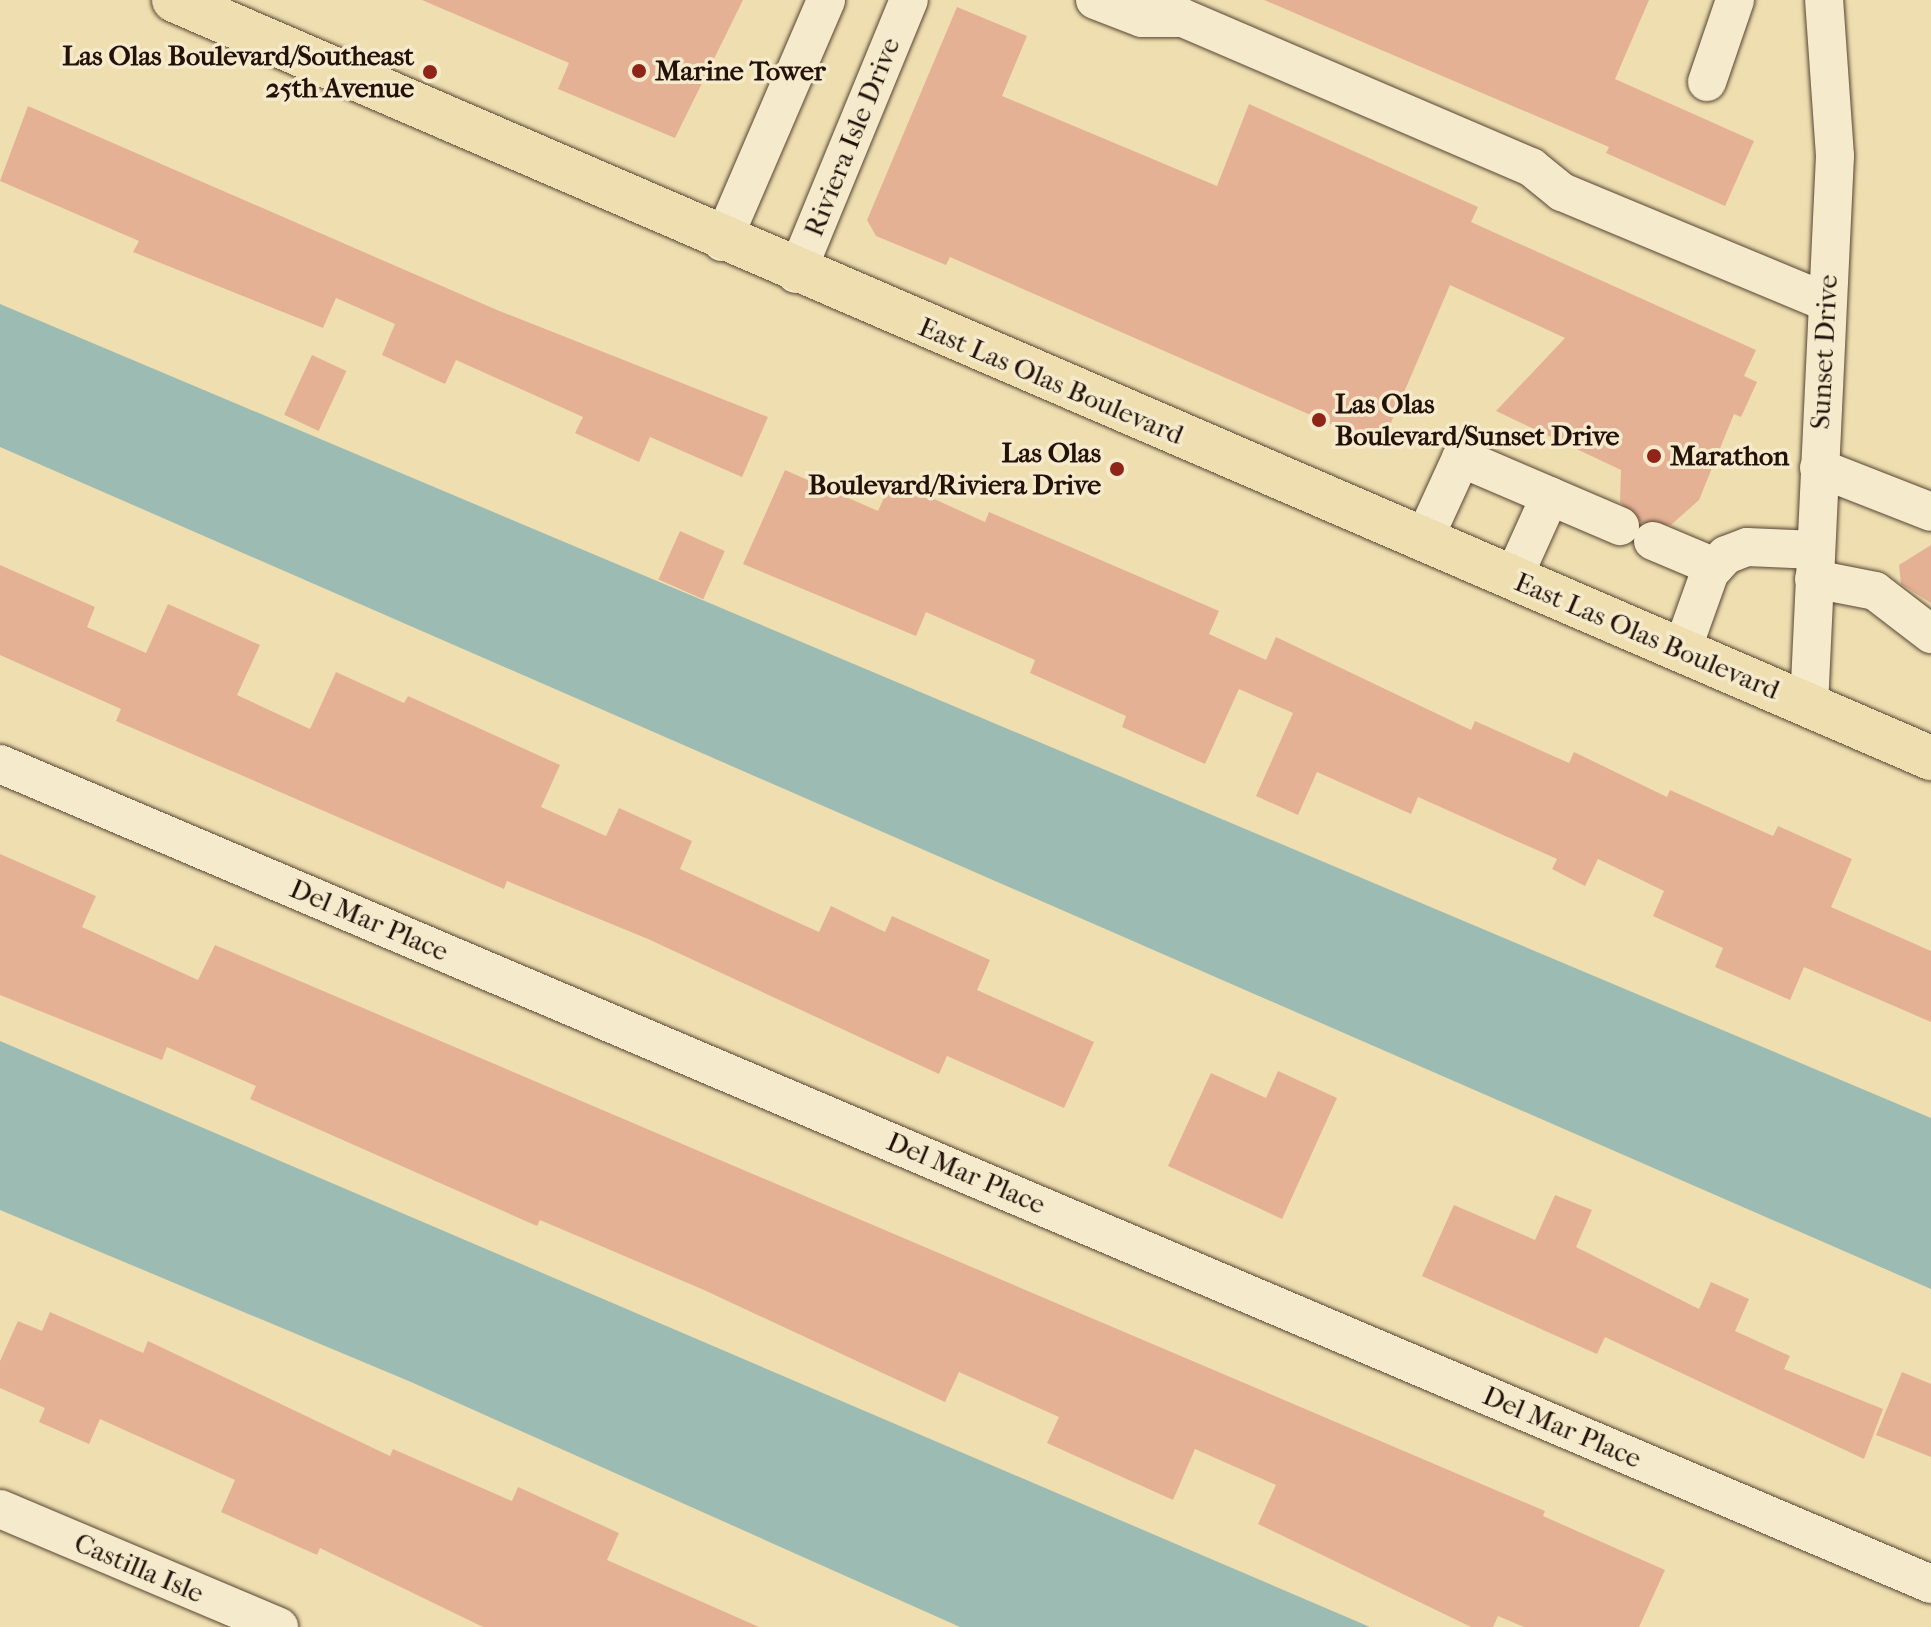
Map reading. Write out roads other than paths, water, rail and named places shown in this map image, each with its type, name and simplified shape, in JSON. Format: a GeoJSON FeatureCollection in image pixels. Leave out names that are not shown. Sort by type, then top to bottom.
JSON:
{"type":"FeatureCollection","features":[{"type":"Feature","properties":{"kind":"main road","name":"East Las Olas Boulevard"},"geometry":{"type":"LineString","coordinates":[[174,0],[796,274],[1424,539],[1931,758]]}},
{"type":"Feature","properties":{"kind":"street"},"geometry":{"type":"LineString","coordinates":[[722,242],[826,0]]}},
{"type":"Feature","properties":{"kind":"street","name":"Riviera Isle Drive"},"geometry":{"type":"LineString","coordinates":[[796,274],[909,0]]}},
{"type":"Feature","properties":{"kind":"street"},"geometry":{"type":"LineString","coordinates":[[1095,0],[1142,18],[1183,18],[1531,167],[1562,192],[1826,302]]}},
{"type":"Feature","properties":{"kind":"street"},"geometry":{"type":"LineString","coordinates":[[1707,82],[1735,0]]}},
{"type":"Feature","properties":{"kind":"street","name":"Sunset Drive"},"geometry":{"type":"LineString","coordinates":[[1809,705],[1835,156],[1824,0]]}},
{"type":"Feature","properties":{"kind":"street"},"geometry":{"type":"LineString","coordinates":[[1424,539],[1461,458],[1715,567]]}},
{"type":"Feature","properties":{"kind":"street"},"geometry":{"type":"LineString","coordinates":[[1819,468],[1931,512]]}},
{"type":"Feature","properties":{"kind":"street"},"geometry":{"type":"LineString","coordinates":[[1513,578],[1550,496]]}},
{"type":"Feature","properties":{"kind":"street"},"geometry":{"type":"LineString","coordinates":[[1682,650],[1715,567],[1747,547],[1815,565],[1875,591],[1931,634]]}},
{"type":"Feature","properties":{"kind":"street","name":"Del Mar Place"},"geometry":{"type":"LineString","coordinates":[[0,764],[1931,1584]]}},
{"type":"Feature","properties":{"kind":"street","name":"Castilla Isle"},"geometry":{"type":"LineString","coordinates":[[0,1509],[279,1627]]}},
{"type":"Feature","properties":{"kind":"water"},"geometry":{"type":"Polygon","coordinates":[[[0,304],[1931,1118],[1931,1289],[0,447],[0,304]]]}},
{"type":"Feature","properties":{"kind":"water"},"geometry":{"type":"Polygon","coordinates":[[[0,1041],[1370,1627],[960,1627],[411,1382],[0,1210],[0,1041]]]}},
{"type":"Feature","properties":{"kind":"place","name":"Marine Tower"},"geometry":{"type":"Point","coordinates":[639,71]}},
{"type":"Feature","properties":{"kind":"place","name":"Las Olas Boulevard/Southeast 25th Avenue"},"geometry":{"type":"Point","coordinates":[430,72]}},
{"type":"Feature","properties":{"kind":"place","name":"Las Olas Boulevard/Sunset Drive"},"geometry":{"type":"Point","coordinates":[1319,420]}},
{"type":"Feature","properties":{"kind":"place","name":"Marathon"},"geometry":{"type":"Point","coordinates":[1654,456]}},
{"type":"Feature","properties":{"kind":"place","name":"Las Olas Boulevard/Riviera Drive"},"geometry":{"type":"Point","coordinates":[1117,469]}}]}
